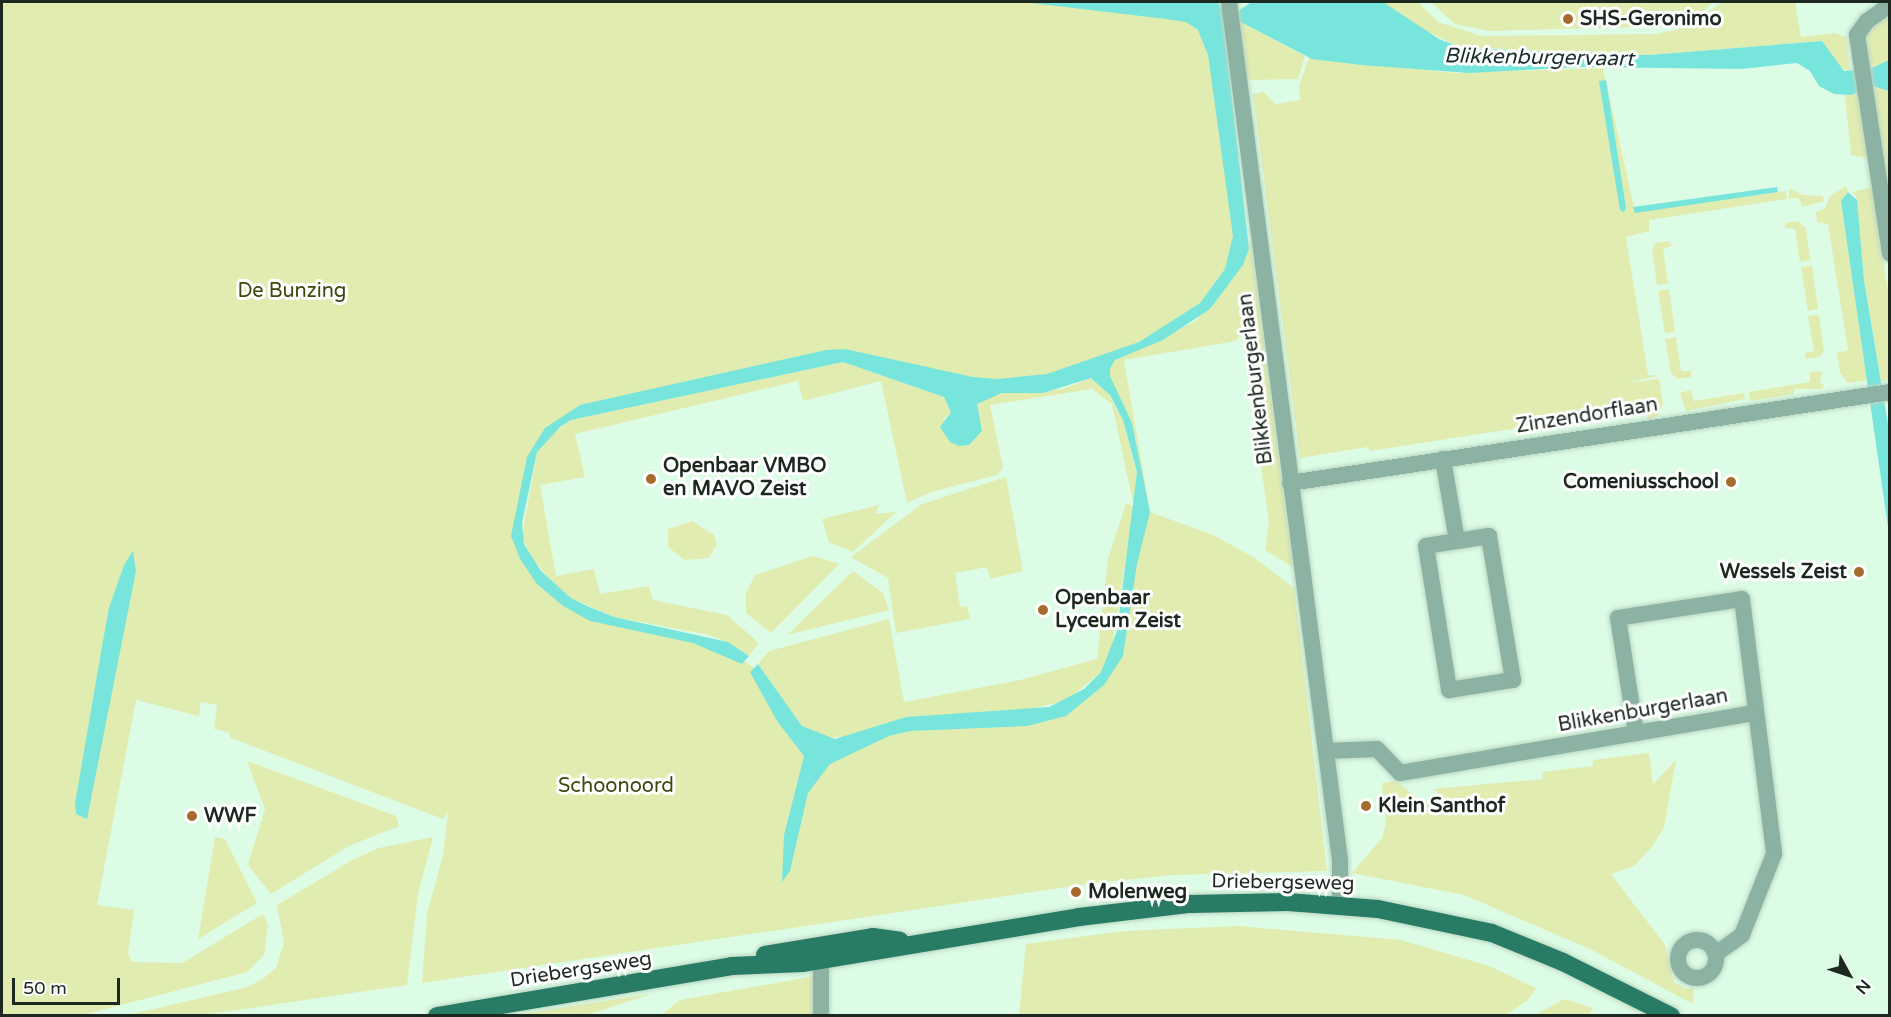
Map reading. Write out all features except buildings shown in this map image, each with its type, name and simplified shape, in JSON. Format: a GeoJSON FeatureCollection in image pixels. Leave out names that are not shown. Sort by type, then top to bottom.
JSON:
{"type":"FeatureCollection","features":[{"type":"Feature","properties":{"kind":"main road","name":"Driebergseweg"},"geometry":{"type":"LineString","coordinates":[[437,1016],[821,952],[873,937],[911,942],[1190,904],[1288,902],[1340,906],[1434,920],[1492,933],[1563,962],[1671,1016]]}},
{"type":"Feature","properties":{"kind":"street","name":"Blikkenburgerlaan"},"geometry":{"type":"LineString","coordinates":[[1229,2],[1340,860],[1340,906]]}},
{"type":"Feature","properties":{"kind":"street"},"geometry":{"type":"LineString","coordinates":[[1890,5],[1859,28],[1861,68],[1890,254]]}},
{"type":"Feature","properties":{"kind":"street","name":"Zinzendorflaan"},"geometry":{"type":"LineString","coordinates":[[1290,483],[1890,392]]}},
{"type":"Feature","properties":{"kind":"street"},"geometry":{"type":"LineString","coordinates":[[1443,459],[1457,541]]}},
{"type":"Feature","properties":{"kind":"street"},"geometry":{"type":"LineString","coordinates":[[1490,536],[1513,680],[1449,690],[1426,546],[1457,541],[1490,536]]}},
{"type":"Feature","properties":{"kind":"street"},"geometry":{"type":"LineString","coordinates":[[1636,734],[1618,618],[1742,599],[1755,713]]}},
{"type":"Feature","properties":{"kind":"street","name":"Blikkenburgerlaan"},"geometry":{"type":"LineString","coordinates":[[1326,751],[1377,749],[1400,773],[1755,713],[1774,854],[1742,935],[1716,954]]}},
{"type":"Feature","properties":{"kind":"street"},"geometry":{"type":"LineString","coordinates":[[821,952],[821,1016]]}},
{"type":"Feature","properties":{"kind":"green space","name":"De Bunzing"},"geometry":{"type":"Polygon","coordinates":[[[2,2],[1212,2],[1244,244],[1197,311],[1098,366],[991,389],[850,357],[577,413],[549,429],[537,447],[515,530],[525,559],[553,591],[586,611],[723,645],[761,673],[802,736],[833,756],[904,727],[1044,715],[1092,691],[1121,644],[1134,508],[1111,653],[1101,672],[1067,700],[1018,712],[906,717],[849,736],[826,738],[802,726],[758,664],[769,651],[889,619],[904,702],[1020,680],[1097,659],[1108,559],[1126,503],[1134,507],[1112,404],[1092,389],[990,405],[1003,467],[997,475],[931,492],[907,503],[881,381],[803,401],[798,381],[575,434],[585,477],[540,485],[556,576],[594,569],[600,594],[649,586],[653,600],[727,615],[759,643],[749,656],[728,642],[705,634],[614,617],[571,598],[553,583],[531,557],[522,536],[537,452],[550,435],[571,420],[843,362],[944,397],[949,402],[951,412],[944,419],[950,442],[969,445],[977,404],[1002,393],[1063,389],[1091,378],[1106,389],[1123,420],[1144,500],[1136,440],[1109,376],[1110,369],[1115,360],[1196,321],[1249,249],[1250,237],[1293,567],[1265,550],[1269,522],[1242,333],[1236,341],[1124,360],[1150,512],[1213,535],[1253,557],[1294,588],[1327,871],[1173,875],[1087,884],[422,983],[427,914],[443,855],[448,812],[443,819],[231,738],[228,732],[214,729],[217,705],[201,702],[199,716],[136,700],[97,905],[134,910],[128,953],[132,962],[182,963],[263,914],[268,925],[264,955],[247,972],[83,1015],[2,1015],[2,2]]]}},
{"type":"Feature","properties":{"kind":"green space"},"geometry":{"type":"Polygon","coordinates":[[[1383,2],[1418,2],[1438,22],[1482,36],[1656,34],[1684,28],[1723,2],[1795,2],[1801,37],[1835,33],[1846,37],[1850,72],[1839,67],[1822,41],[1649,55],[1460,47],[1419,28],[1383,2]]]}},
{"type":"Feature","properties":{"kind":"green space","name":"SHS-Geronimo"},"geometry":{"type":"Polygon","coordinates":[[[1431,2],[1714,2],[1700,14],[1669,26],[1489,31],[1455,24],[1431,2]]]}},
{"type":"Feature","properties":{"kind":"green space"},"geometry":{"type":"Polygon","coordinates":[[[1889,12],[1889,204],[1865,34],[1889,12]]]}},
{"type":"Feature","properties":{"kind":"green space"},"geometry":{"type":"Polygon","coordinates":[[[1237,20],[1305,56],[1298,79],[1247,80],[1237,20]]]}},
{"type":"Feature","properties":{"kind":"green space"},"geometry":{"type":"Polygon","coordinates":[[[1309,58],[1456,73],[1603,68],[1635,212],[1786,191],[1787,199],[1649,220],[1649,231],[1626,237],[1648,375],[1659,376],[1623,383],[1659,379],[1663,403],[1658,415],[1648,420],[1646,408],[1370,451],[1368,447],[1300,458],[1253,94],[1264,92],[1275,104],[1300,100],[1299,86],[1309,58]]]}},
{"type":"Feature","properties":{"kind":"green space"},"geometry":{"type":"Polygon","coordinates":[[[1858,90],[1868,158],[1851,155],[1845,95],[1858,90]]]}},
{"type":"Feature","properties":{"kind":"green space"},"geometry":{"type":"Polygon","coordinates":[[[1846,186],[1848,192],[1841,201],[1867,380],[1848,383],[1840,373],[1837,353],[1848,350],[1828,224],[1817,222],[1816,212],[1825,208],[1830,196],[1846,186]]]}},
{"type":"Feature","properties":{"kind":"green space"},"geometry":{"type":"Polygon","coordinates":[[[1872,187],[1889,298],[1889,380],[1881,381],[1864,280],[1856,196],[1852,192],[1872,187]]]}},
{"type":"Feature","properties":{"kind":"green space"},"geometry":{"type":"Polygon","coordinates":[[[1789,188],[1803,195],[1823,196],[1824,201],[1802,207],[1799,198],[1789,199],[1789,188]]]}},
{"type":"Feature","properties":{"kind":"green space"},"geometry":{"type":"Polygon","coordinates":[[[1798,221],[1806,228],[1810,260],[1800,262],[1795,229],[1784,228],[1786,223],[1798,221]]]}},
{"type":"Feature","properties":{"kind":"green space"},"geometry":{"type":"Polygon","coordinates":[[[1669,241],[1672,246],[1663,249],[1668,284],[1657,285],[1652,249],[1656,243],[1669,241]]]}},
{"type":"Feature","properties":{"kind":"green space"},"geometry":{"type":"Polygon","coordinates":[[[1812,266],[1818,309],[1808,311],[1801,267],[1812,266]]]}},
{"type":"Feature","properties":{"kind":"green space"},"geometry":{"type":"Polygon","coordinates":[[[1669,289],[1675,332],[1665,333],[1658,291],[1669,289]]]}},
{"type":"Feature","properties":{"kind":"green space"},"geometry":{"type":"Polygon","coordinates":[[[1819,315],[1824,352],[1819,357],[1806,359],[1805,353],[1814,351],[1808,316],[1819,315]]]}},
{"type":"Feature","properties":{"kind":"green space"},"geometry":{"type":"Polygon","coordinates":[[[1676,337],[1681,371],[1691,371],[1691,377],[1677,379],[1671,373],[1665,339],[1676,337]]]}},
{"type":"Feature","properties":{"kind":"green space"},"geometry":{"type":"Polygon","coordinates":[[[1810,372],[1822,372],[1820,382],[1824,385],[1821,389],[1794,389],[1794,394],[1750,401],[1749,392],[1810,382],[1810,372]]]}},
{"type":"Feature","properties":{"kind":"green space"},"geometry":{"type":"Polygon","coordinates":[[[1691,390],[1694,401],[1744,393],[1745,399],[1686,411],[1680,393],[1691,390]]]}},
{"type":"Feature","properties":{"kind":"green space"},"geometry":{"type":"Polygon","coordinates":[[[1006,477],[1023,571],[990,579],[987,567],[955,573],[960,607],[967,606],[970,619],[896,633],[888,578],[851,557],[922,504],[1006,477]]]}},
{"type":"Feature","properties":{"kind":"green space"},"geometry":{"type":"Polygon","coordinates":[[[879,505],[875,514],[896,512],[853,552],[829,542],[822,519],[879,505]]]}},
{"type":"Feature","properties":{"kind":"green space"},"geometry":{"type":"Polygon","coordinates":[[[692,521],[714,535],[717,544],[709,558],[685,560],[668,547],[668,529],[692,521]]]}},
{"type":"Feature","properties":{"kind":"green space"},"geometry":{"type":"Polygon","coordinates":[[[813,556],[839,564],[771,633],[746,613],[746,593],[755,575],[813,556]]]}},
{"type":"Feature","properties":{"kind":"green space"},"geometry":{"type":"Polygon","coordinates":[[[853,571],[883,593],[889,610],[787,635],[853,571]]]}},
{"type":"Feature","properties":{"kind":"green space"},"geometry":{"type":"Polygon","coordinates":[[[1649,753],[1653,784],[1676,760],[1664,827],[1652,847],[1634,866],[1611,874],[1665,945],[1674,982],[1686,989],[1694,988],[1693,1004],[1590,949],[1464,895],[1352,873],[1382,838],[1386,824],[1382,783],[1396,781],[1425,804],[1440,808],[1438,792],[1432,789],[1543,779],[1542,772],[1593,766],[1593,760],[1649,753]]]}},
{"type":"Feature","properties":{"kind":"green space"},"geometry":{"type":"Polygon","coordinates":[[[247,761],[396,816],[399,826],[349,846],[271,894],[248,865],[265,809],[247,761]]]}},
{"type":"Feature","properties":{"kind":"green space"},"geometry":{"type":"Polygon","coordinates":[[[215,837],[225,839],[257,903],[198,939],[215,837]]]}},
{"type":"Feature","properties":{"kind":"green space"},"geometry":{"type":"Polygon","coordinates":[[[433,837],[418,894],[407,985],[203,1015],[128,1015],[248,987],[264,978],[276,968],[284,943],[277,905],[354,859],[379,848],[433,837]]]}},
{"type":"Feature","properties":{"kind":"green space"},"geometry":{"type":"Polygon","coordinates":[[[1237,926],[1401,940],[1489,966],[1536,988],[1529,999],[1506,1015],[1019,1015],[1026,944],[1124,931],[1237,926]]]}},
{"type":"Feature","properties":{"kind":"green space"},"geometry":{"type":"Polygon","coordinates":[[[815,976],[816,1015],[660,1016],[680,1000],[815,976]]]}},
{"type":"Feature","properties":{"kind":"green space"},"geometry":{"type":"Polygon","coordinates":[[[651,994],[587,1015],[514,1015],[651,994]]]}},
{"type":"Feature","properties":{"kind":"green space"},"geometry":{"type":"Polygon","coordinates":[[[1564,999],[1593,1008],[1589,1015],[1535,1015],[1564,999]]]}},
{"type":"Feature","properties":{"kind":"water","name":"Blikkenburgervaart"},"geometry":{"type":"Polygon","coordinates":[[[1023,2],[1218,2],[1221,8],[1236,12],[1252,2],[1383,2],[1439,39],[1460,47],[1484,49],[1649,55],[1822,41],[1844,71],[1870,69],[1889,60],[1889,91],[1873,86],[1851,95],[1834,94],[1819,86],[1810,71],[1797,63],[1742,69],[1583,67],[1469,73],[1361,65],[1312,59],[1237,20],[1223,20],[1249,249],[1243,265],[1210,309],[1163,340],[1115,360],[1110,369],[1110,376],[1132,423],[1150,512],[1137,564],[1123,656],[1104,685],[1066,716],[1027,726],[910,731],[889,736],[830,764],[808,793],[790,871],[782,882],[784,835],[804,756],[777,721],[750,672],[758,664],[802,726],[835,739],[906,717],[1049,707],[1084,689],[1101,672],[1117,631],[1137,472],[1123,420],[1110,395],[1091,378],[1043,393],[1002,393],[977,404],[982,431],[969,445],[959,446],[950,442],[940,427],[951,412],[944,397],[843,362],[571,420],[560,427],[537,452],[522,523],[524,544],[541,571],[571,598],[614,617],[728,642],[749,656],[742,664],[693,643],[590,621],[563,606],[537,584],[520,559],[511,536],[527,457],[545,428],[580,405],[826,350],[845,349],[973,377],[997,379],[1047,374],[1139,342],[1200,303],[1225,269],[1233,236],[1208,55],[1198,30],[1186,22],[1023,2]]]}},
{"type":"Feature","properties":{"kind":"water"},"geometry":{"type":"Polygon","coordinates":[[[1606,80],[1626,208],[1624,212],[1620,210],[1599,81],[1606,80]]]}},
{"type":"Feature","properties":{"kind":"water"},"geometry":{"type":"Polygon","coordinates":[[[1777,187],[1778,192],[1635,213],[1633,207],[1777,187]]]}},
{"type":"Feature","properties":{"kind":"water"},"geometry":{"type":"Polygon","coordinates":[[[1848,192],[1857,200],[1864,280],[1889,430],[1889,534],[1841,201],[1848,192]]]}},
{"type":"Feature","properties":{"kind":"water"},"geometry":{"type":"Polygon","coordinates":[[[133,551],[136,571],[87,819],[76,814],[75,804],[101,652],[109,608],[124,565],[133,551]]]}},
{"type":"Feature","properties":{"kind":"place","name":"SHS-Geronimo"},"geometry":{"type":"Point","coordinates":[1568,19]}},
{"type":"Feature","properties":{"kind":"place","name":"Openbaar VMBO en MAVO Zeist"},"geometry":{"type":"Point","coordinates":[651,479]}},
{"type":"Feature","properties":{"kind":"place","name":"Comeniusschool"},"geometry":{"type":"Point","coordinates":[1731,482]}},
{"type":"Feature","properties":{"kind":"place","name":"Wessels Zeist"},"geometry":{"type":"Point","coordinates":[1859,572]}},
{"type":"Feature","properties":{"kind":"place","name":"Openbaar Lyceum Zeist"},"geometry":{"type":"Point","coordinates":[1043,610]}},
{"type":"Feature","properties":{"kind":"place","name":"Klein Santhof"},"geometry":{"type":"Point","coordinates":[1366,806]}},
{"type":"Feature","properties":{"kind":"place","name":"WWF"},"geometry":{"type":"Point","coordinates":[192,816]}},
{"type":"Feature","properties":{"kind":"place","name":"Molenweg"},"geometry":{"type":"Point","coordinates":[1076,892]}},
{"type":"Feature","properties":{"kind":"park label","name":"Schoonoord"},"geometry":{"type":"Point","coordinates":[616,786]}}]}
